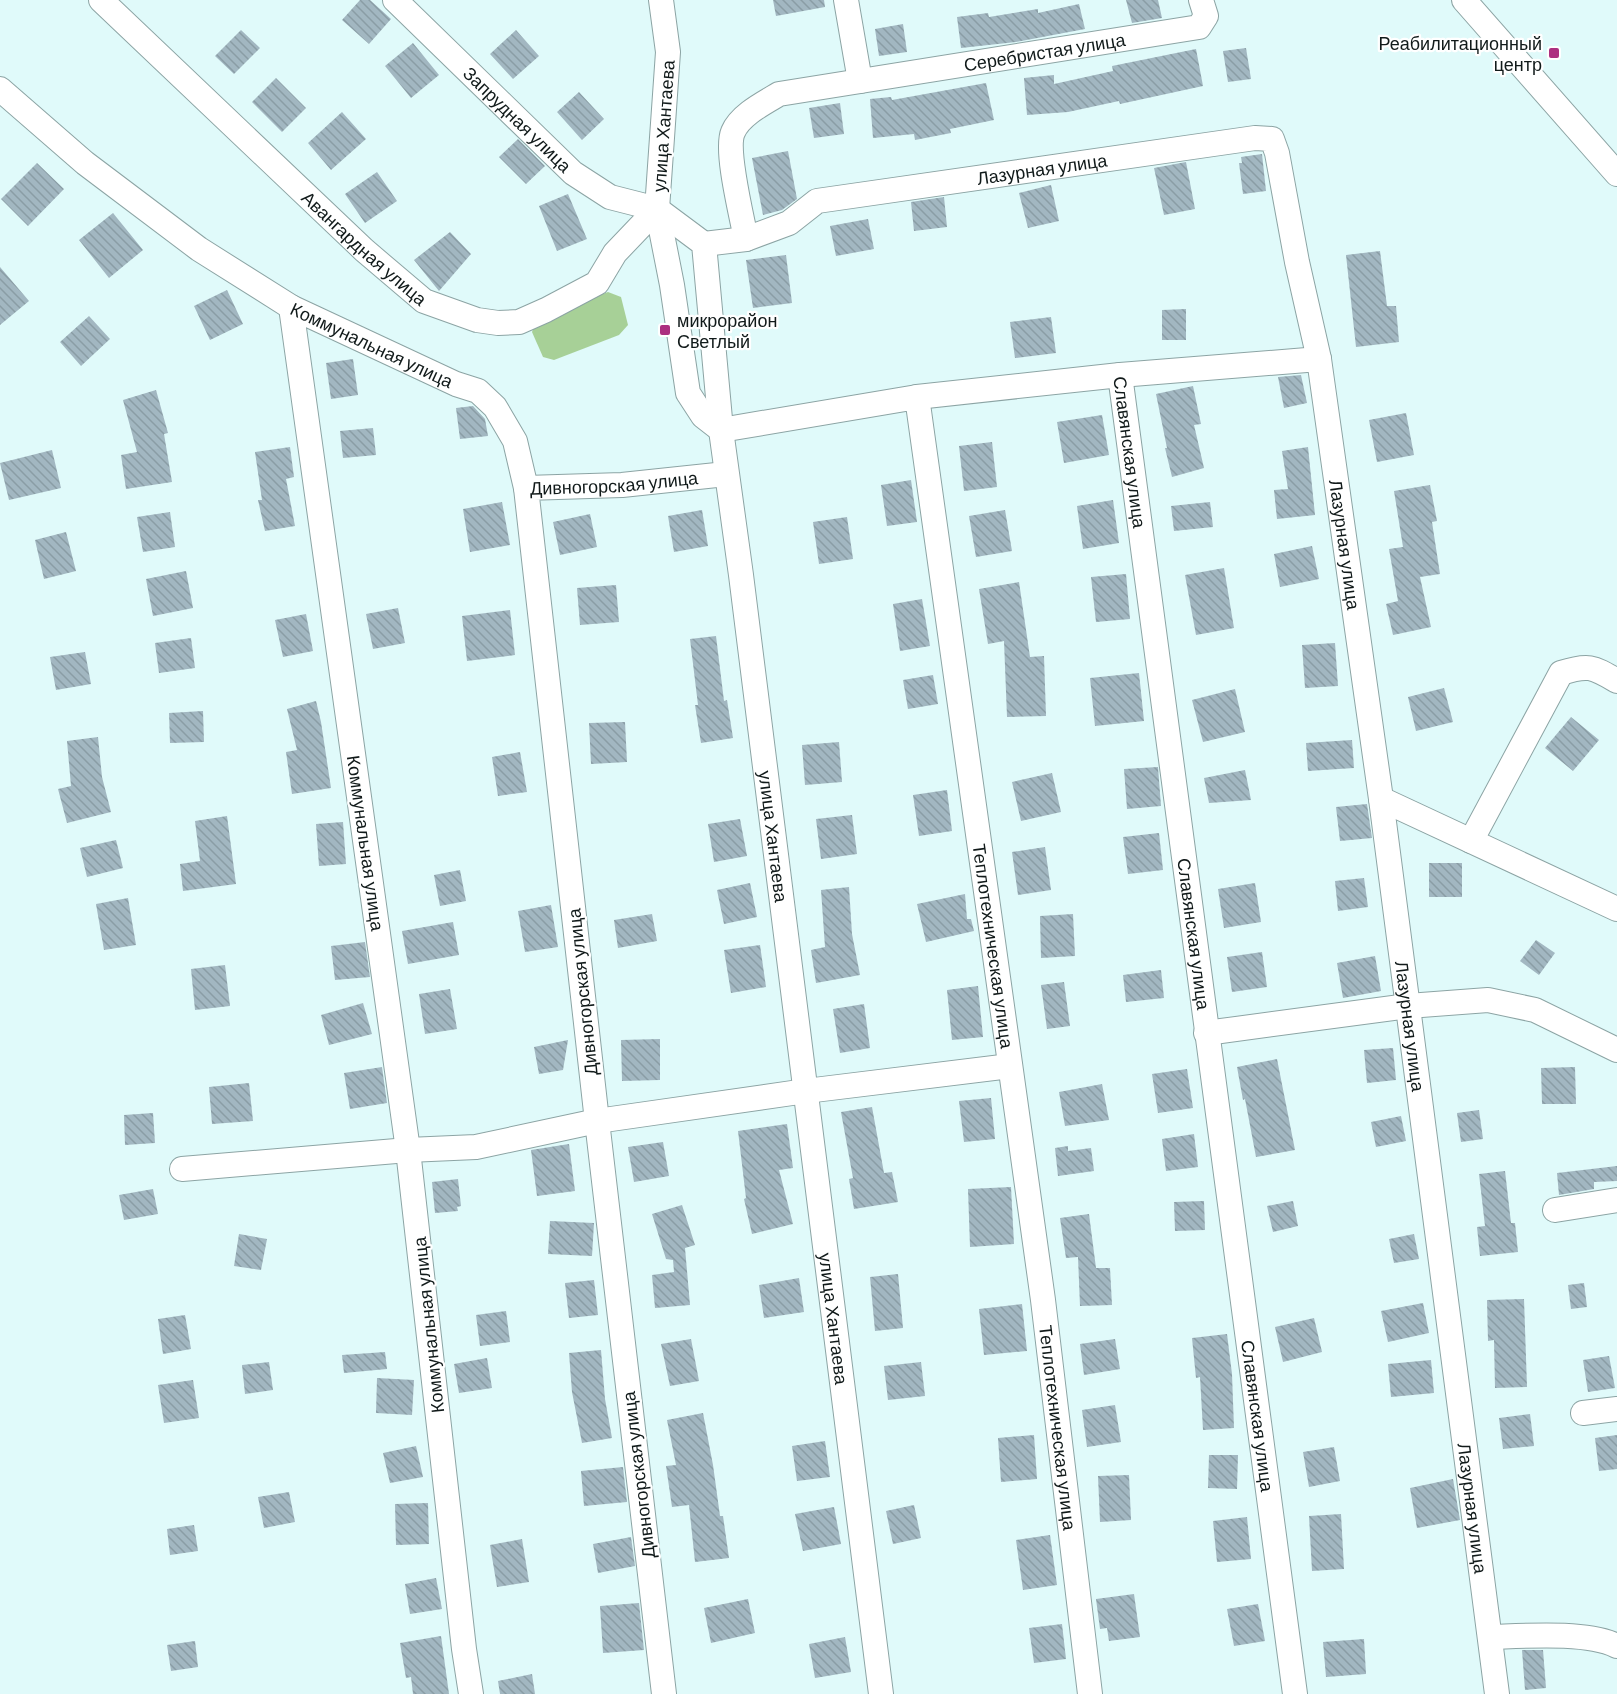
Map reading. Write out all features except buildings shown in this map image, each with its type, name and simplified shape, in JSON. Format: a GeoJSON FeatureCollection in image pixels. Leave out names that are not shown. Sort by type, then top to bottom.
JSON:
{"type":"FeatureCollection","features":[{"type":"Feature","properties":{"kind":"street","name":"Авангардная улица"},"geometry":{"type":"LineString","coordinates":[[102,0],[364,250],[424,301],[477,320],[498,323],[519,322],[597,283],[615,253],[657,209]]}},
{"type":"Feature","properties":{"kind":"street","name":"Запрудная улица"},"geometry":{"type":"LineString","coordinates":[[396,0],[573,173],[610,197],[657,209]]}},
{"type":"Feature","properties":{"kind":"street","name":"улица Хантаева"},"geometry":{"type":"LineString","coordinates":[[661,0],[668,52],[657,209],[704,244],[726,474],[741,575],[881,1694]]}},
{"type":"Feature","properties":{"kind":"street"},"geometry":{"type":"LineString","coordinates":[[846,0],[860,81]]}},
{"type":"Feature","properties":{"kind":"street","name":"Серебристая улица"},"geometry":{"type":"LineString","coordinates":[[746,239],[730,152],[732,132],[750,112],[779,94],[1199,27],[1206,16],[1201,0]]}},
{"type":"Feature","properties":{"kind":"street"},"geometry":{"type":"LineString","coordinates":[[1464,0],[1617,174]]}},
{"type":"Feature","properties":{"kind":"street"},"geometry":{"type":"LineString","coordinates":[[0,89],[85,163],[199,249],[291,307]]}},
{"type":"Feature","properties":{"kind":"street","name":"Лазурная улица"},"geometry":{"type":"LineString","coordinates":[[704,244],[746,239],[789,223],[817,201],[1255,138],[1272,139],[1277,153],[1297,262],[1319,359],[1382,799],[1497,1694]]}},
{"type":"Feature","properties":{"kind":"street"},"geometry":{"type":"LineString","coordinates":[[657,209],[672,285],[687,393],[703,416],[721,430],[918,396]]}},
{"type":"Feature","properties":{"kind":"street","name":"Коммунальная улица"},"geometry":{"type":"LineString","coordinates":[[291,307],[456,384],[478,391],[495,407],[515,441],[526,488]]}},
{"type":"Feature","properties":{"kind":"street","name":"Коммунальная улица"},"geometry":{"type":"LineString","coordinates":[[291,307],[408,1150],[471,1694]]}},
{"type":"Feature","properties":{"kind":"street"},"geometry":{"type":"LineString","coordinates":[[1120,375],[1319,359]]}},
{"type":"Feature","properties":{"kind":"street","name":"Славянская улица"},"geometry":{"type":"LineString","coordinates":[[918,396],[1120,375],[1295,1694]]}},
{"type":"Feature","properties":{"kind":"street","name":"Теплотехническая улица"},"geometry":{"type":"LineString","coordinates":[[918,396],[1044,1312],[1090,1694]]}},
{"type":"Feature","properties":{"kind":"street","name":"Дивногорская улица"},"geometry":{"type":"LineString","coordinates":[[664,1694],[526,488],[622,485],[726,474]]}},
{"type":"Feature","properties":{"kind":"street"},"geometry":{"type":"LineString","coordinates":[[1471,841],[1561,673],[1579,667],[1595,668],[1617,681]]}},
{"type":"Feature","properties":{"kind":"street"},"geometry":{"type":"LineString","coordinates":[[1382,799],[1617,909]]}},
{"type":"Feature","properties":{"kind":"street"},"geometry":{"type":"LineString","coordinates":[[1206,1033],[1408,1006],[1488,1000],[1535,1010],[1617,1050]]}},
{"type":"Feature","properties":{"kind":"street"},"geometry":{"type":"LineString","coordinates":[[182,1169],[408,1150],[476,1147],[597,1121],[806,1091],[1010,1066]]}},
{"type":"Feature","properties":{"kind":"street"},"geometry":{"type":"LineString","coordinates":[[1555,1210],[1617,1200]]}},
{"type":"Feature","properties":{"kind":"street"},"geometry":{"type":"LineString","coordinates":[[1583,1413],[1617,1409]]}},
{"type":"Feature","properties":{"kind":"street"},"geometry":{"type":"LineString","coordinates":[[1490,1637],[1613,1638]]}},
{"type":"Feature","properties":{"kind":"green space"},"geometry":{"type":"Polygon","coordinates":[[[608,292],[621,297],[628,325],[619,335],[554,360],[543,357],[532,332],[537,319],[608,292]]]}},
{"type":"Feature","properties":{"kind":"place","name":"Реабилитационный центр"},"geometry":{"type":"Point","coordinates":[1554,53]}},
{"type":"Feature","properties":{"kind":"place","name":"микрорайон Светлый"},"geometry":{"type":"Point","coordinates":[665,330]}}]}
